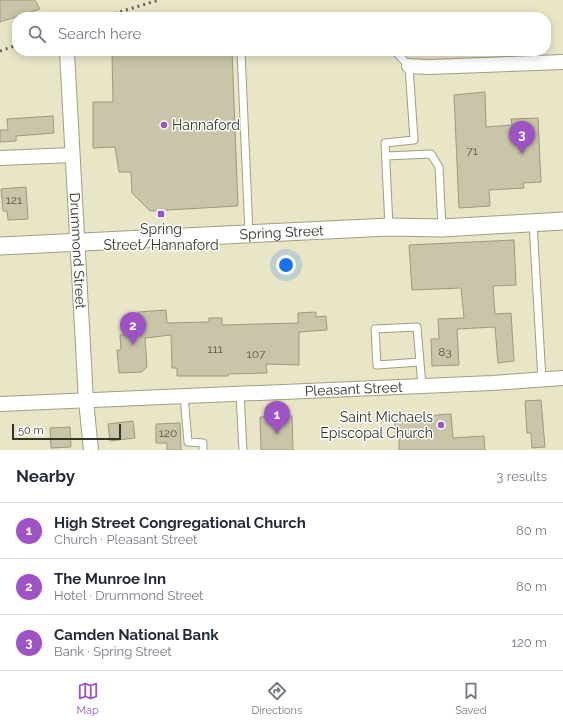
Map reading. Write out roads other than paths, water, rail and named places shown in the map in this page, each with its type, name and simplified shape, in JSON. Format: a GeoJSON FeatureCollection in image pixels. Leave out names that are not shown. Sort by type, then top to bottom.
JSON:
{"type":"FeatureCollection","features":[{"type":"Feature","properties":{"kind":"street","name":"Drummond Street"},"geometry":{"type":"LineString","coordinates":[[70,56],[72,155],[86,402],[91,450]]}},
{"type":"Feature","properties":{"kind":"street"},"geometry":{"type":"LineString","coordinates":[[409,66],[429,67],[563,62]]}},
{"type":"Feature","properties":{"kind":"street"},"geometry":{"type":"LineString","coordinates":[[0,158],[72,155]]}},
{"type":"Feature","properties":{"kind":"street","name":"Spring Street"},"geometry":{"type":"LineString","coordinates":[[0,246],[249,233],[389,227],[442,228],[563,221]]}},
{"type":"Feature","properties":{"kind":"street","name":"Pleasant Street"},"geometry":{"type":"LineString","coordinates":[[0,404],[86,402],[563,378]]}},
{"type":"Feature","properties":{"kind":"lane"},"geometry":{"type":"LineString","coordinates":[[241,56],[249,233]]}},
{"type":"Feature","properties":{"kind":"lane"},"geometry":{"type":"LineString","coordinates":[[389,227],[385,142],[414,140],[409,66],[400,56]]}},
{"type":"Feature","properties":{"kind":"lane"},"geometry":{"type":"LineString","coordinates":[[386,156],[431,154],[439,168],[442,228]]}},
{"type":"Feature","properties":{"kind":"lane"},"geometry":{"type":"LineString","coordinates":[[533,223],[542,380]]}},
{"type":"Feature","properties":{"kind":"lane"},"geometry":{"type":"LineString","coordinates":[[420,362],[377,365],[375,329],[417,327],[420,362],[422,386]]}},
{"type":"Feature","properties":{"kind":"lane"},"geometry":{"type":"LineString","coordinates":[[240,394],[243,450]]}},
{"type":"Feature","properties":{"kind":"lane"},"geometry":{"type":"LineString","coordinates":[[184,396],[188,442],[203,443],[203,450]]}},
{"type":"Feature","properties":{"kind":"railway"},"geometry":{"type":"LineString","coordinates":[[119,12],[159,0]]}},
{"type":"Feature","properties":{"kind":"railway"},"geometry":{"type":"LineString","coordinates":[[0,51],[12,47]]}},
{"type":"Feature","properties":{"kind":"place","name":"Hannaford"},"geometry":{"type":"Point","coordinates":[164,125]}},
{"type":"Feature","properties":{"kind":"place","name":"Camden National Bank"},"geometry":{"type":"Point","coordinates":[522,154]}},
{"type":"Feature","properties":{"kind":"place","name":"Spring Street/Hannaford"},"geometry":{"type":"Point","coordinates":[161,214]}},
{"type":"Feature","properties":{"kind":"place","name":"The Munroe Inn"},"geometry":{"type":"Point","coordinates":[133,345]}},
{"type":"Feature","properties":{"kind":"place","name":"Saint Michaels Episcopal Church"},"geometry":{"type":"Point","coordinates":[441,425]}},
{"type":"Feature","properties":{"kind":"place","name":"High Street Congregational Church"},"geometry":{"type":"Point","coordinates":[277,434]}}]}
